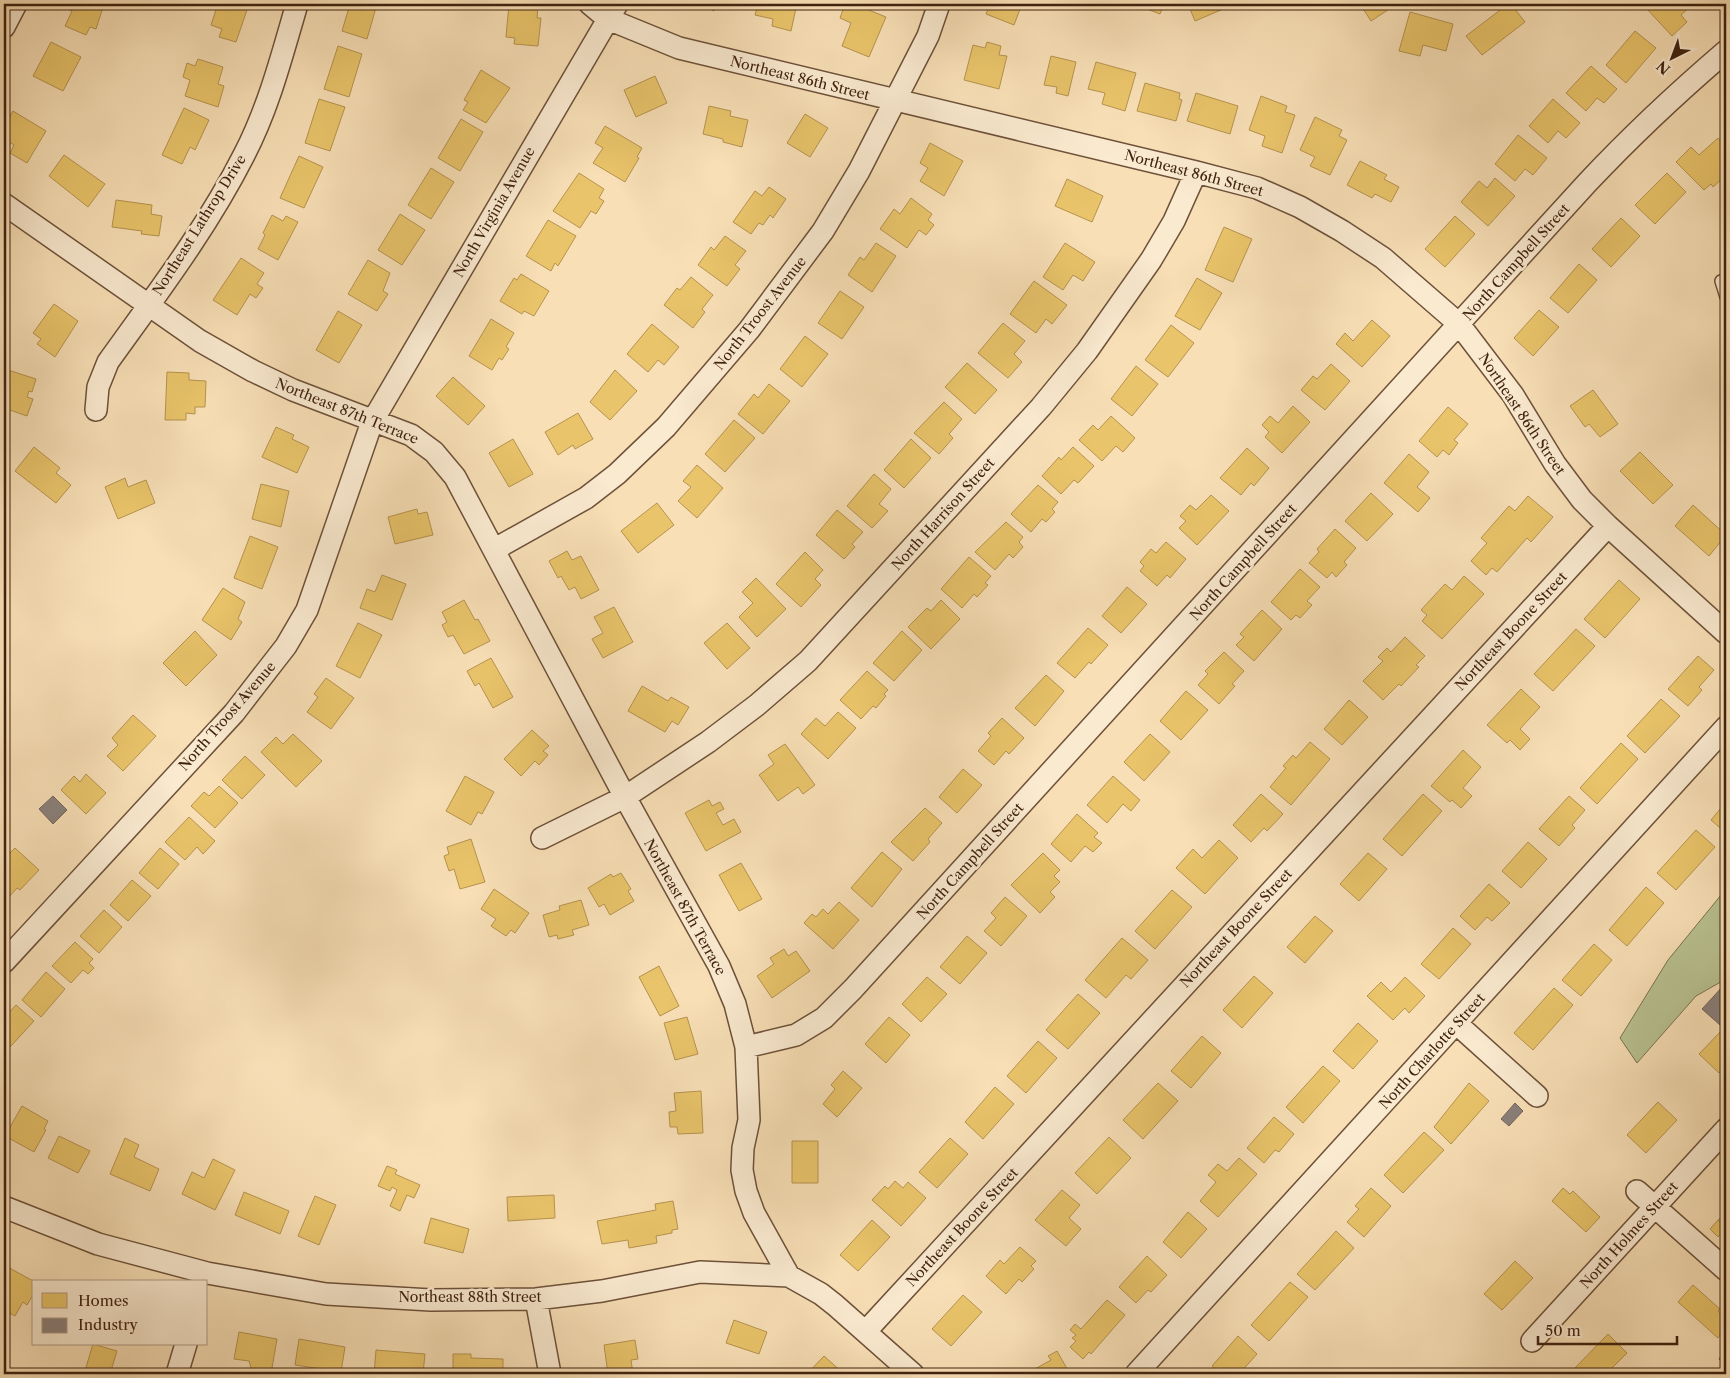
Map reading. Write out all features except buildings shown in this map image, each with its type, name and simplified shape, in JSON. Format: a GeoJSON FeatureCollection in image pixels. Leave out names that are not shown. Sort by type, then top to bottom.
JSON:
{"type":"FeatureCollection","features":[{"type":"Feature","properties":{"kind":"street"},"geometry":{"type":"LineString","coordinates":[[4,27],[16,4]]}},
{"type":"Feature","properties":{"kind":"street","name":"Northeast Lathrop Drive"},"geometry":{"type":"LineString","coordinates":[[96,410],[98,387],[108,362],[149,305],[208,216],[244,155],[266,107],[297,4]]}},
{"type":"Feature","properties":{"kind":"street","name":"Northeast 86th Street"},"geometry":{"type":"LineString","coordinates":[[590,4],[613,12],[629,30],[679,48],[1196,172],[1257,188],[1300,207],[1342,231],[1382,258],[1459,324],[1513,395],[1556,464],[1582,500],[1726,633]]}},
{"type":"Feature","properties":{"kind":"street","name":"North Troost Avenue"},"geometry":{"type":"LineString","coordinates":[[495,549],[586,498],[617,474],[666,427],[750,330],[823,231],[859,171],[928,36],[939,4]]}},
{"type":"Feature","properties":{"kind":"street","name":"North Virginia Avenue"},"geometry":{"type":"LineString","coordinates":[[372,422],[613,12]]}},
{"type":"Feature","properties":{"kind":"street","name":"North Campbell Street"},"geometry":{"type":"LineString","coordinates":[[746,1047],[796,1035],[824,1018],[853,989],[1623,145],[1680,90],[1726,51]]}},
{"type":"Feature","properties":{"kind":"street","name":"North Harrison Street"},"geometry":{"type":"LineString","coordinates":[[625,797],[708,742],[757,704],[808,661],[838,630],[1040,407],[1087,351],[1151,260],[1174,221],[1196,172]]}},
{"type":"Feature","properties":{"kind":"street","name":"Northeast 87th Terrace"},"geometry":{"type":"LineString","coordinates":[[4,204],[200,341],[253,372],[372,422],[411,435],[434,452],[455,477],[495,549],[625,797],[719,966],[735,1004],[746,1047],[749,1120],[743,1148],[742,1170],[746,1191],[754,1213],[789,1276]]}},
{"type":"Feature","properties":{"kind":"street","name":"North Troost Avenue"},"geometry":{"type":"LineString","coordinates":[[4,962],[234,713],[286,646],[307,610],[372,422]]}},
{"type":"Feature","properties":{"kind":"street","name":"Northeast Boone Street"},"geometry":{"type":"LineString","coordinates":[[866,1331],[1608,526]]}},
{"type":"Feature","properties":{"kind":"street","name":"North Charlotte Street"},"geometry":{"type":"LineString","coordinates":[[1136,1374],[1726,728]]}},
{"type":"Feature","properties":{"kind":"street"},"geometry":{"type":"LineString","coordinates":[[542,838],[625,797]]}},
{"type":"Feature","properties":{"kind":"street"},"geometry":{"type":"LineString","coordinates":[[1457,1024],[1537,1096]]}},
{"type":"Feature","properties":{"kind":"street","name":"North Holmes Street"},"geometry":{"type":"LineString","coordinates":[[1532,1341],[1726,1129]]}},
{"type":"Feature","properties":{"kind":"street"},"geometry":{"type":"LineString","coordinates":[[1637,1191],[1726,1270]]}},
{"type":"Feature","properties":{"kind":"street","name":"Northeast 88th Street"},"geometry":{"type":"LineString","coordinates":[[4,1207],[98,1244],[206,1277],[326,1294],[431,1300],[536,1299],[602,1291],[700,1272],[789,1276],[821,1294],[866,1331],[913,1374]]}},
{"type":"Feature","properties":{"kind":"street"},"geometry":{"type":"LineString","coordinates":[[536,1299],[550,1374]]}},
{"type":"Feature","properties":{"kind":"street"},"geometry":{"type":"LineString","coordinates":[[177,1374],[185,1346]]}},
{"type":"Feature","properties":{"kind":"lane"},"geometry":{"type":"LineString","coordinates":[[1721,281],[1726,297]]}},
{"type":"Feature","properties":{"kind":"green space"},"geometry":{"type":"Polygon","coordinates":[[[1726,889],[1726,979],[1696,996],[1637,1063],[1620,1038],[1668,960],[1726,889]]]}}]}
